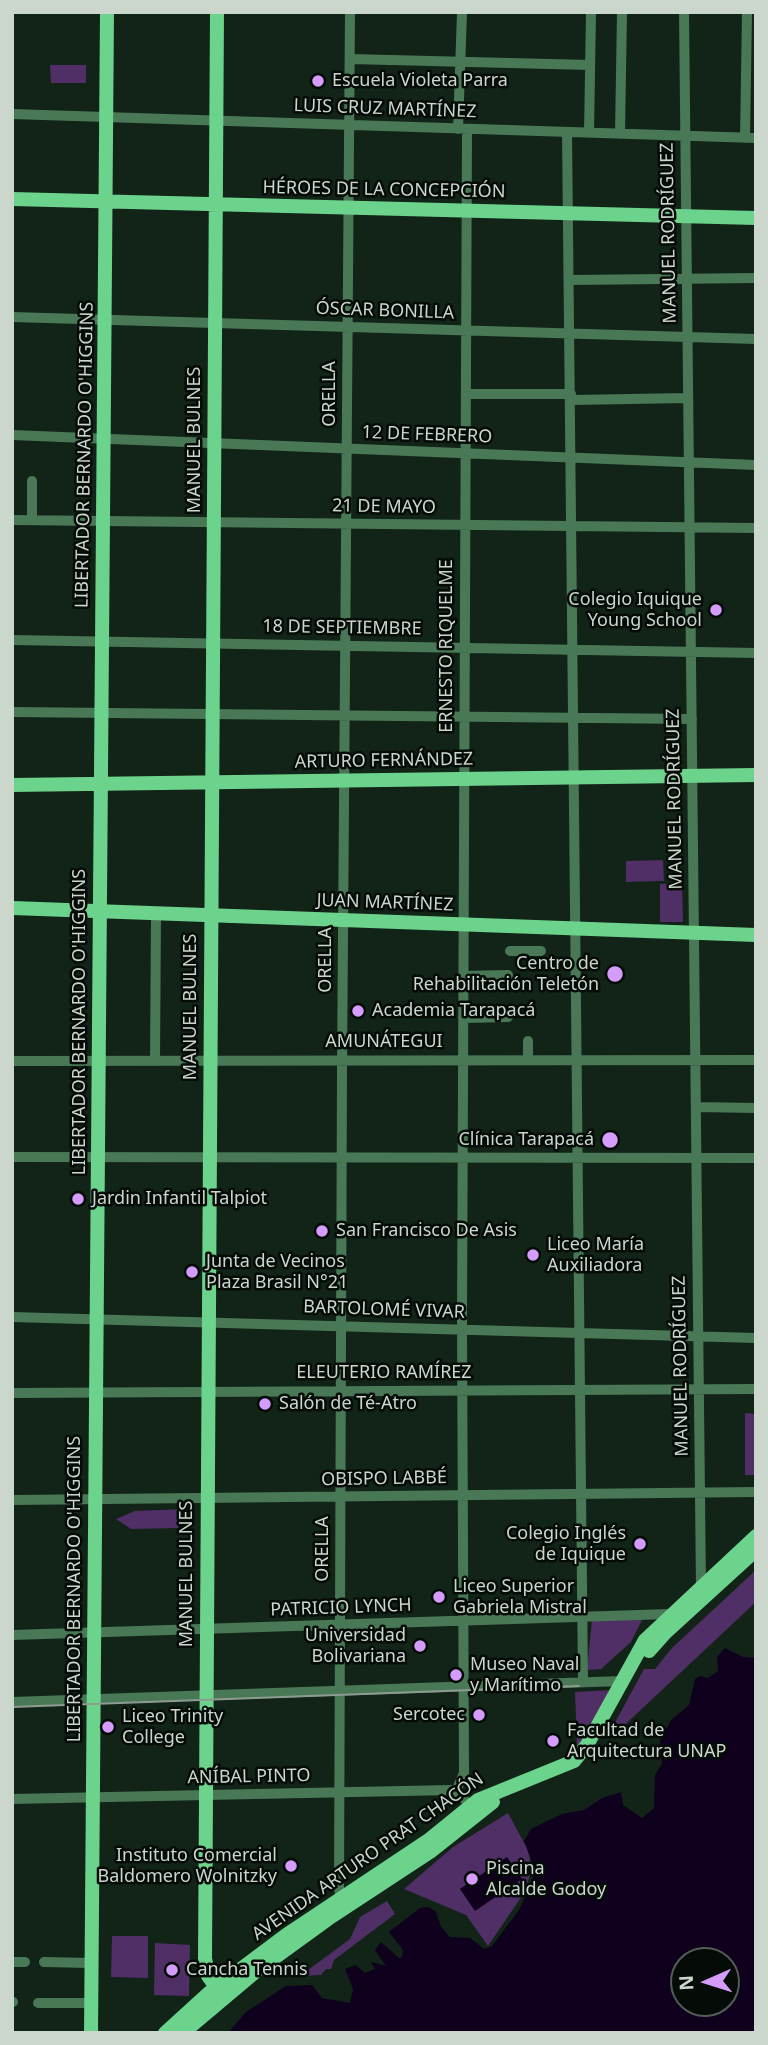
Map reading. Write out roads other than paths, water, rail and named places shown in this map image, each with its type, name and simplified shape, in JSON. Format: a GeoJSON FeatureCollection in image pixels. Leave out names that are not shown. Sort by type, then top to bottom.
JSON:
{"type":"FeatureCollection","features":[{"type":"Feature","properties":{"kind":"main road","name":"LIBERTADOR BERNARDO O'HIGGINS"},"geometry":{"type":"LineString","coordinates":[[91,2033],[107,12]]}},
{"type":"Feature","properties":{"kind":"main road","name":"MANUEL BULNES"},"geometry":{"type":"LineString","coordinates":[[217,12],[204,1795],[205,1958],[208,1976],[219,1992]]}},
{"type":"Feature","properties":{"kind":"main road","name":"HÉROES DE LA CONCEPCIÓN"},"geometry":{"type":"LineString","coordinates":[[12,200],[756,218]]}},
{"type":"Feature","properties":{"kind":"main road","name":"ARTURO FERNÁNDEZ"},"geometry":{"type":"LineString","coordinates":[[12,785],[756,775]]}},
{"type":"Feature","properties":{"kind":"main road","name":"JUAN MARTÍNEZ"},"geometry":{"type":"LineString","coordinates":[[12,908],[756,935]]}},
{"type":"Feature","properties":{"kind":"main road","name":"AVENIDA ARTURO PRAT CHACÓN"},"geometry":{"type":"LineString","coordinates":[[165,2033],[473,1810],[495,1791],[550,1773],[574,1761],[587,1745],[645,1640],[756,1536]]}},
{"type":"Feature","properties":{"kind":"main road","name":"AVENIDA ARTURO PRAT CHACÓN"},"geometry":{"type":"LineString","coordinates":[[473,1810],[557,1781],[580,1769],[593,1753],[652,1648],[756,1550]]}},
{"type":"Feature","properties":{"kind":"main road","name":"AVENIDA ARTURO PRAT CHACÓN"},"geometry":{"type":"LineString","coordinates":[[183,2033],[219,1992]]}},
{"type":"Feature","properties":{"kind":"street","name":"ORELLA"},"geometry":{"type":"LineString","coordinates":[[342,1903],[342,1059],[350,12]]}},
{"type":"Feature","properties":{"kind":"street","name":"ERNESTO RIQUELME"},"geometry":{"type":"LineString","coordinates":[[456,1791],[464,1773],[461,1330],[466,211],[460,62],[462,12]]}},
{"type":"Feature","properties":{"kind":"street"},"geometry":{"type":"LineString","coordinates":[[589,133],[591,12]]}},
{"type":"Feature","properties":{"kind":"street"},"geometry":{"type":"LineString","coordinates":[[620,134],[622,12]]}},
{"type":"Feature","properties":{"kind":"street","name":"MANUEL RODRÍGUEZ"},"geometry":{"type":"LineString","coordinates":[[684,12],[701,1586]]}},
{"type":"Feature","properties":{"kind":"street"},"geometry":{"type":"LineString","coordinates":[[750,138],[751,66],[748,12],[756,13]]}},
{"type":"Feature","properties":{"kind":"street"},"geometry":{"type":"LineString","coordinates":[[350,59],[590,65]]}},
{"type":"Feature","properties":{"kind":"street","name":"LUIS CRUZ MARTÍNEZ"},"geometry":{"type":"LineString","coordinates":[[12,114],[750,138]]}},
{"type":"Feature","properties":{"kind":"street"},"geometry":{"type":"LineString","coordinates":[[567,132],[583,1682]]}},
{"type":"Feature","properties":{"kind":"street"},"geometry":{"type":"LineString","coordinates":[[569,280],[756,278]]}},
{"type":"Feature","properties":{"kind":"street","name":"ÓSCAR BONILLA"},"geometry":{"type":"LineString","coordinates":[[12,317],[756,339]]}},
{"type":"Feature","properties":{"kind":"street"},"geometry":{"type":"LineString","coordinates":[[466,394],[688,398]]}},
{"type":"Feature","properties":{"kind":"street","name":"12 DE FEBRERO"},"geometry":{"type":"LineString","coordinates":[[12,435],[756,466]]}},
{"type":"Feature","properties":{"kind":"street"},"geometry":{"type":"LineString","coordinates":[[32,481],[32,520]]}},
{"type":"Feature","properties":{"kind":"street","name":"21 DE MAYO"},"geometry":{"type":"LineString","coordinates":[[12,520],[756,528]]}},
{"type":"Feature","properties":{"kind":"street","name":"18 DE SEPTIEMBRE"},"geometry":{"type":"LineString","coordinates":[[12,640],[756,653]]}},
{"type":"Feature","properties":{"kind":"street"},"geometry":{"type":"LineString","coordinates":[[12,712],[692,719]]}},
{"type":"Feature","properties":{"kind":"street"},"geometry":{"type":"LineString","coordinates":[[155,1061],[156,913]]}},
{"type":"Feature","properties":{"kind":"street"},"geometry":{"type":"LineString","coordinates":[[510,951],[536,951],[530,927]]}},
{"type":"Feature","properties":{"kind":"street"},"geometry":{"type":"LineString","coordinates":[[463,976],[508,975]]}},
{"type":"Feature","properties":{"kind":"street"},"geometry":{"type":"LineString","coordinates":[[463,1018],[508,1017]]}},
{"type":"Feature","properties":{"kind":"street"},"geometry":{"type":"LineString","coordinates":[[528,1041],[528,1060]]}},
{"type":"Feature","properties":{"kind":"street","name":"AMUNÁTEGUI"},"geometry":{"type":"LineString","coordinates":[[12,1061],[756,1060]]}},
{"type":"Feature","properties":{"kind":"street"},"geometry":{"type":"LineString","coordinates":[[696,1107],[756,1108]]}},
{"type":"Feature","properties":{"kind":"street"},"geometry":{"type":"LineString","coordinates":[[12,1157],[756,1158]]}},
{"type":"Feature","properties":{"kind":"street","name":"BARTOLOMÉ VIVAR"},"geometry":{"type":"LineString","coordinates":[[12,1317],[756,1338]]}},
{"type":"Feature","properties":{"kind":"street","name":"ELEUTERIO RAMÍREZ"},"geometry":{"type":"LineString","coordinates":[[12,1392],[756,1390]]}},
{"type":"Feature","properties":{"kind":"street","name":"OBISPO LABBÉ"},"geometry":{"type":"LineString","coordinates":[[12,1500],[756,1492]]}},
{"type":"Feature","properties":{"kind":"street","name":"PATRICIO LYNCH"},"geometry":{"type":"LineString","coordinates":[[12,1635],[670,1614]]}},
{"type":"Feature","properties":{"kind":"street"},"geometry":{"type":"LineString","coordinates":[[12,1702],[622,1681]]}},
{"type":"Feature","properties":{"kind":"street"},"geometry":{"type":"LineString","coordinates":[[456,1791],[473,1810]]}},
{"type":"Feature","properties":{"kind":"street","name":"ANÍBAL PINTO"},"geometry":{"type":"LineString","coordinates":[[12,1800],[456,1791]]}},
{"type":"Feature","properties":{"kind":"street"},"geometry":{"type":"LineString","coordinates":[[12,1962],[25,1962]]}},
{"type":"Feature","properties":{"kind":"street"},"geometry":{"type":"LineString","coordinates":[[44,1962],[91,1963]]}},
{"type":"Feature","properties":{"kind":"street"},"geometry":{"type":"LineString","coordinates":[[38,2003],[91,2003]]}},
{"type":"Feature","properties":{"kind":"tram line"},"geometry":{"type":"LineString","coordinates":[[12,1707],[579,1686]]}},
{"type":"Feature","properties":{"kind":"place","name":"Escuela Violeta Parra"},"geometry":{"type":"Point","coordinates":[318,81]}},
{"type":"Feature","properties":{"kind":"place","name":"Colegio Iquique Young School"},"geometry":{"type":"Point","coordinates":[716,610]}},
{"type":"Feature","properties":{"kind":"place","name":"Centro de Rehabilitación Teletón"},"geometry":{"type":"Point","coordinates":[615,974]}},
{"type":"Feature","properties":{"kind":"place","name":"Academia Tarapacá"},"geometry":{"type":"Point","coordinates":[358,1011]}},
{"type":"Feature","properties":{"kind":"place","name":"Clínica Tarapacá"},"geometry":{"type":"Point","coordinates":[610,1140]}},
{"type":"Feature","properties":{"kind":"place","name":"Jardin Infantil Talpiot"},"geometry":{"type":"Point","coordinates":[78,1199]}},
{"type":"Feature","properties":{"kind":"place","name":"San Francisco De Asis"},"geometry":{"type":"Point","coordinates":[322,1231]}},
{"type":"Feature","properties":{"kind":"place","name":"Liceo María Auxiliadora"},"geometry":{"type":"Point","coordinates":[533,1255]}},
{"type":"Feature","properties":{"kind":"place","name":"Junta de Vecinos Plaza Brasil N°21"},"geometry":{"type":"Point","coordinates":[192,1272]}},
{"type":"Feature","properties":{"kind":"place","name":"Salón de Té-Atro"},"geometry":{"type":"Point","coordinates":[265,1404]}},
{"type":"Feature","properties":{"kind":"place","name":"Colegio Inglés de Iquique"},"geometry":{"type":"Point","coordinates":[640,1544]}},
{"type":"Feature","properties":{"kind":"place","name":"Liceo Superior Gabriela Mistral"},"geometry":{"type":"Point","coordinates":[439,1597]}},
{"type":"Feature","properties":{"kind":"place","name":"Universidad Bolivariana"},"geometry":{"type":"Point","coordinates":[420,1646]}},
{"type":"Feature","properties":{"kind":"place","name":"Museo Naval y Marítimo"},"geometry":{"type":"Point","coordinates":[456,1675]}},
{"type":"Feature","properties":{"kind":"place","name":"Sercotec"},"geometry":{"type":"Point","coordinates":[479,1715]}},
{"type":"Feature","properties":{"kind":"place","name":"Liceo Trinity College"},"geometry":{"type":"Point","coordinates":[108,1727]}},
{"type":"Feature","properties":{"kind":"place","name":"Facultad de Arquitectura UNAP"},"geometry":{"type":"Point","coordinates":[553,1741]}},
{"type":"Feature","properties":{"kind":"place","name":"Instituto Comercial Baldomero Wolnitzky"},"geometry":{"type":"Point","coordinates":[291,1866]}},
{"type":"Feature","properties":{"kind":"place","name":"Piscina Alcalde Godoy"},"geometry":{"type":"Point","coordinates":[472,1879]}},
{"type":"Feature","properties":{"kind":"place","name":"Cancha Tennis"},"geometry":{"type":"Point","coordinates":[172,1970]}}]}
